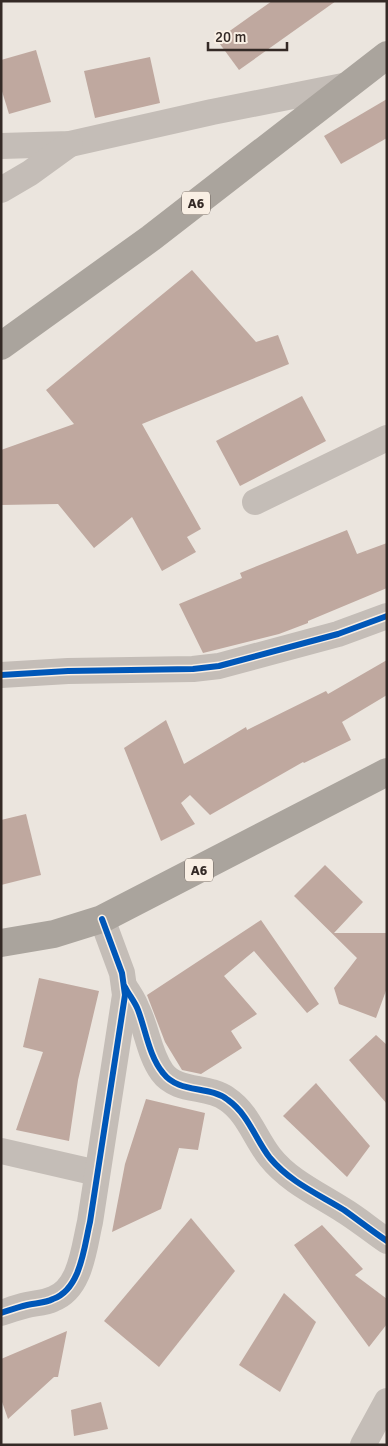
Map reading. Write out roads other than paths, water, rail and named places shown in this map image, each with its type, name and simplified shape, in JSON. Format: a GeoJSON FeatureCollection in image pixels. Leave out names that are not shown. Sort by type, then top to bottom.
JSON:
{"type":"FeatureCollection","features":[{"type":"Feature","properties":{"kind":"highway","name":"A6"},"geometry":{"type":"LineString","coordinates":[[1,346],[151,238],[387,55]]}},
{"type":"Feature","properties":{"kind":"highway","name":"A6"},"geometry":{"type":"LineString","coordinates":[[1,944],[54,934],[102,919],[387,772]]}},
{"type":"Feature","properties":{"kind":"street"},"geometry":{"type":"LineString","coordinates":[[1,146],[70,144],[212,112],[348,85]]}},
{"type":"Feature","properties":{"kind":"street"},"geometry":{"type":"LineString","coordinates":[[1,190],[54,157],[70,144]]}},
{"type":"Feature","properties":{"kind":"street"},"geometry":{"type":"LineString","coordinates":[[255,502],[387,438]]}},
{"type":"Feature","properties":{"kind":"street"},"geometry":{"type":"LineString","coordinates":[[1,675],[68,671],[194,669],[219,666],[338,634],[387,616]]}},
{"type":"Feature","properties":{"kind":"street"},"geometry":{"type":"LineString","coordinates":[[1,1313],[59,1297],[69,1287],[77,1273],[84,1250],[124,1006],[124,985],[120,965],[102,919]]}},
{"type":"Feature","properties":{"kind":"street"},"geometry":{"type":"LineString","coordinates":[[124,985],[137,1009],[156,1062],[168,1079],[185,1087],[214,1092],[226,1098],[235,1105],[250,1124],[270,1158],[299,1184],[344,1210],[387,1241]]}},
{"type":"Feature","properties":{"kind":"street"},"geometry":{"type":"LineString","coordinates":[[1,1151],[97,1173]]}},
{"type":"Feature","properties":{"kind":"street"},"geometry":{"type":"LineString","coordinates":[[362,1445],[387,1401]]}}]}
